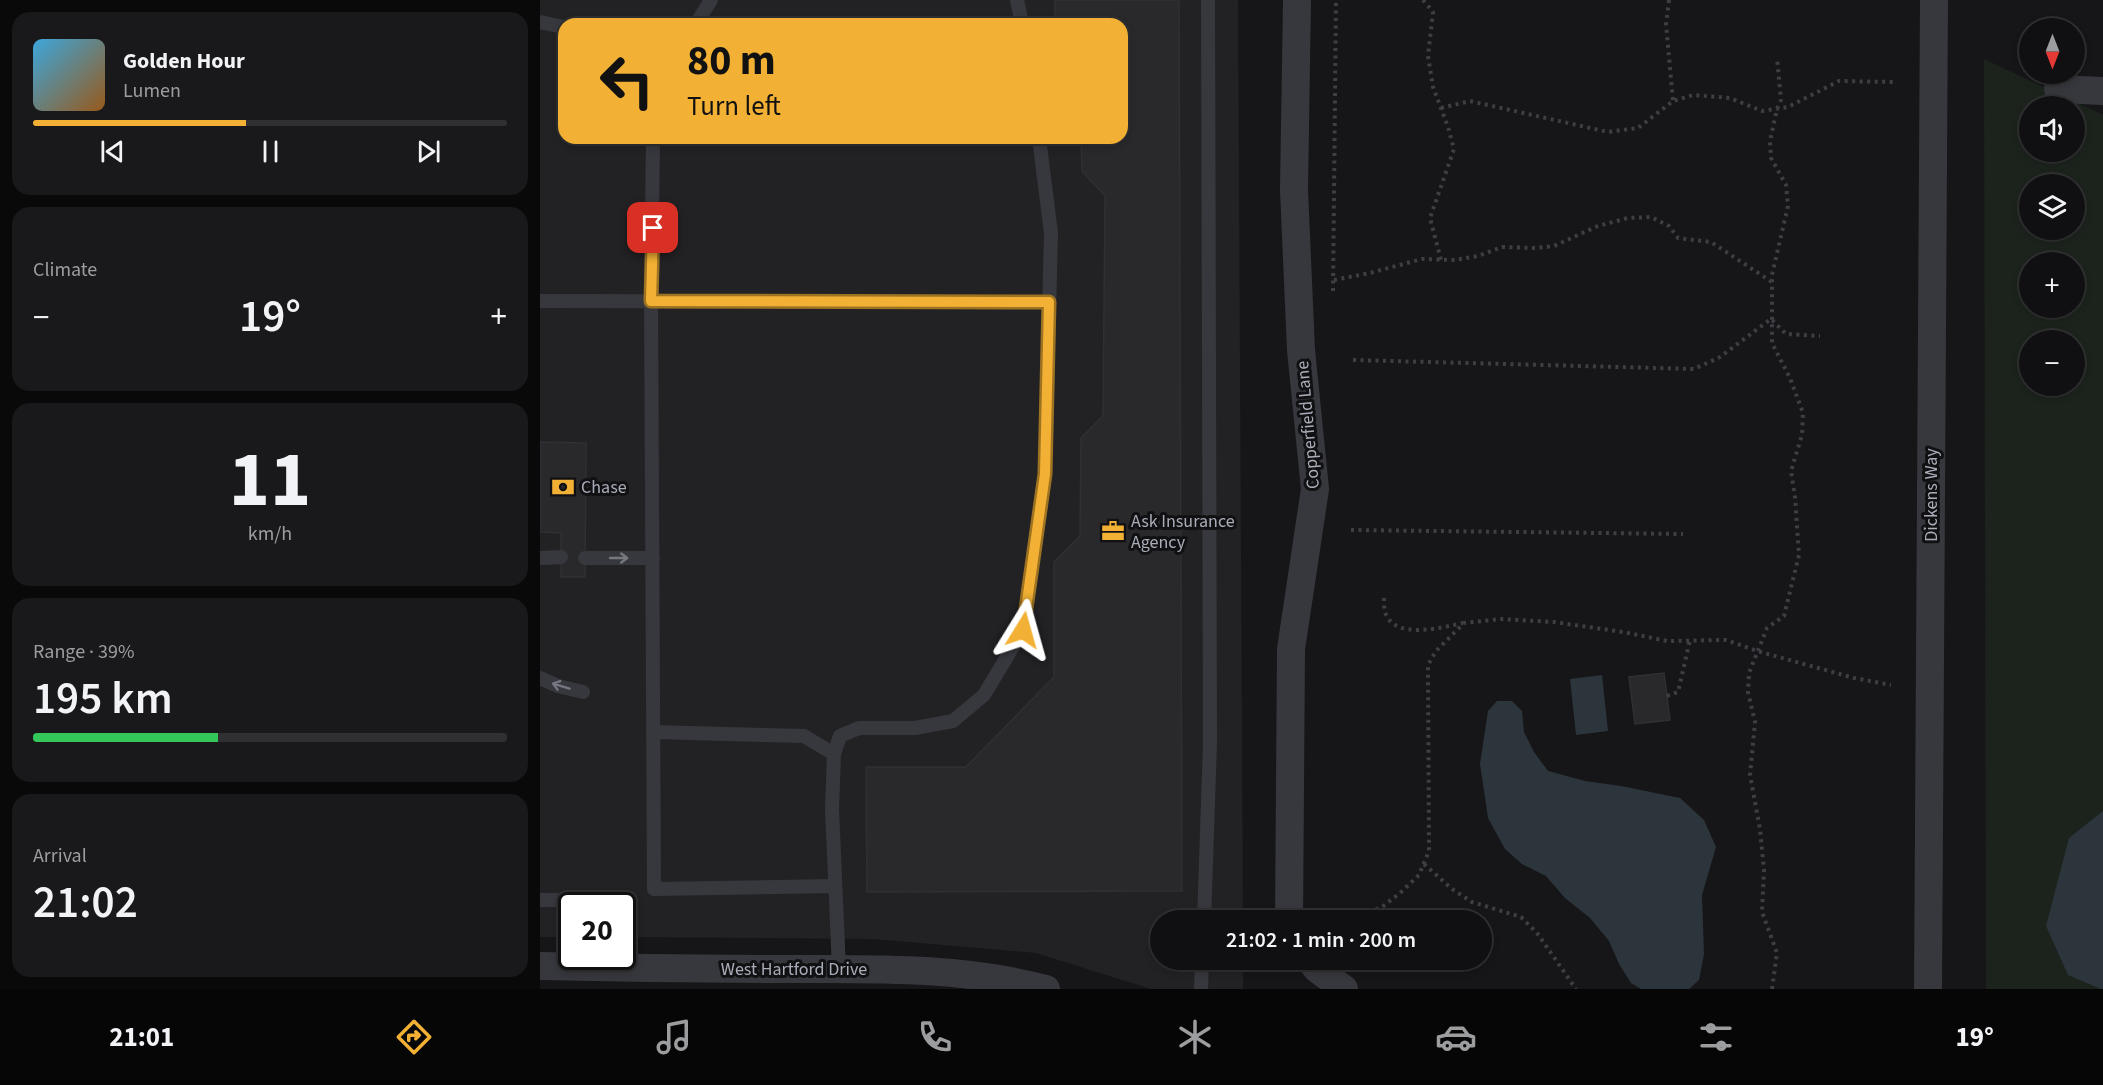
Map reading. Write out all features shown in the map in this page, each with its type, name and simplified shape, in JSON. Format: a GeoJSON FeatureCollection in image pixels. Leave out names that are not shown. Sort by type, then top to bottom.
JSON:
{"type":"FeatureCollection","features":[{"type":"Feature","properties":{"kind":"street","name":"Copperfield Lane"},"geometry":{"type":"LineString","coordinates":[[1290,910],[1291,649],[1315,489],[1301,350],[1294,190],[1297,0]]}},
{"type":"Feature","properties":{"kind":"street","name":"Dickens Way"},"geometry":{"type":"LineString","coordinates":[[1928,989],[1934,0]]}},
{"type":"Feature","properties":{"kind":"street"},"geometry":{"type":"LineString","coordinates":[[2058,89],[2103,91]]}},
{"type":"Feature","properties":{"kind":"street","name":"West Hartford Drive"},"geometry":{"type":"LineString","coordinates":[[540,966],[936,971],[1014,980],[1046,989]]}},
{"type":"Feature","properties":{"kind":"street"},"geometry":{"type":"LineString","coordinates":[[1320,970],[1344,989]]}},
{"type":"Feature","properties":{"kind":"lane"},"geometry":{"type":"LineString","coordinates":[[700,18],[711,0]]}},
{"type":"Feature","properties":{"kind":"lane"},"geometry":{"type":"LineString","coordinates":[[1017,0],[1021,18]]}},
{"type":"Feature","properties":{"kind":"lane"},"geometry":{"type":"LineString","coordinates":[[1204,910],[1210,743],[1208,0]]}},
{"type":"Feature","properties":{"kind":"lane"},"geometry":{"type":"LineString","coordinates":[[540,22],[558,26]]}},
{"type":"Feature","properties":{"kind":"lane"},"geometry":{"type":"LineString","coordinates":[[653,144],[651,301],[654,889],[835,886]]}},
{"type":"Feature","properties":{"kind":"lane"},"geometry":{"type":"LineString","coordinates":[[839,969],[832,809],[834,754],[840,736],[859,728],[915,728],[953,721],[984,695],[1023,630],[1045,474],[1050,233],[1040,144]]}},
{"type":"Feature","properties":{"kind":"lane"},"geometry":{"type":"LineString","coordinates":[[540,301],[1049,302]]}},
{"type":"Feature","properties":{"kind":"lane"},"geometry":{"type":"LineString","coordinates":[[540,558],[561,557]]}},
{"type":"Feature","properties":{"kind":"lane"},"geometry":{"type":"LineString","coordinates":[[585,558],[653,558]]}},
{"type":"Feature","properties":{"kind":"lane"},"geometry":{"type":"LineString","coordinates":[[540,678],[558,686],[583,692]]}},
{"type":"Feature","properties":{"kind":"lane"},"geometry":{"type":"LineString","coordinates":[[653,732],[804,736],[834,754]]}},
{"type":"Feature","properties":{"kind":"lane"},"geometry":{"type":"LineString","coordinates":[[540,900],[558,900]]}},
{"type":"Feature","properties":{"kind":"lane"},"geometry":{"type":"LineString","coordinates":[[1201,989],[1202,970]]}},
{"type":"Feature","properties":{"kind":"path"},"geometry":{"type":"LineString","coordinates":[[1333,291],[1336,0]]}},
{"type":"Feature","properties":{"kind":"path"},"geometry":{"type":"LineString","coordinates":[[1423,0],[1432,12],[1428,56],[1433,87],[1454,149],[1430,218],[1442,260]]}},
{"type":"Feature","properties":{"kind":"path"},"geometry":{"type":"LineString","coordinates":[[1668,0],[1666,24],[1673,100]]}},
{"type":"Feature","properties":{"kind":"path"},"geometry":{"type":"LineString","coordinates":[[1772,989],[1777,953],[1762,912],[1764,878],[1760,829],[1750,775],[1755,722],[1748,692],[1749,673],[1767,628],[1784,616],[1799,555],[1791,471],[1802,435],[1803,413],[1790,378],[1772,343],[1772,275],[1788,206],[1786,185],[1771,158],[1770,141],[1781,100],[1777,58]]}},
{"type":"Feature","properties":{"kind":"path"},"geometry":{"type":"LineString","coordinates":[[1441,108],[1470,100],[1608,132],[1638,128],[1673,100],[1693,95],[1730,98],[1762,111],[1788,107],[1839,81],[1893,82]]}},
{"type":"Feature","properties":{"kind":"path"},"geometry":{"type":"LineString","coordinates":[[1334,280],[1422,259],[1455,261],[1502,247],[1554,246],[1598,226],[1628,218],[1651,217],[1670,226],[1678,238],[1711,242],[1772,282]]}},
{"type":"Feature","properties":{"kind":"path"},"geometry":{"type":"LineString","coordinates":[[1771,319],[1786,334],[1820,336]]}},
{"type":"Feature","properties":{"kind":"path"},"geometry":{"type":"LineString","coordinates":[[1353,360],[1694,369],[1720,357],[1771,319]]}},
{"type":"Feature","properties":{"kind":"path"},"geometry":{"type":"LineString","coordinates":[[1351,530],[1683,534]]}},
{"type":"Feature","properties":{"kind":"path"},"geometry":{"type":"LineString","coordinates":[[1384,598],[1386,615],[1394,623],[1414,632],[1501,619],[1554,622],[1667,641],[1726,640],[1854,678],[1892,685]]}},
{"type":"Feature","properties":{"kind":"path"},"geometry":{"type":"LineString","coordinates":[[1375,910],[1382,907],[1419,875],[1429,851],[1428,664],[1436,651],[1464,623]]}},
{"type":"Feature","properties":{"kind":"path"},"geometry":{"type":"LineString","coordinates":[[1667,696],[1678,692],[1690,640]]}},
{"type":"Feature","properties":{"kind":"path"},"geometry":{"type":"LineString","coordinates":[[1424,864],[1452,889],[1473,902],[1521,917],[1537,933],[1576,989]]}},
{"type":"Feature","properties":{"kind":"shaded area"},"geometry":{"type":"Polygon","coordinates":[[[540,0],[1238,0],[1243,910],[1150,910],[1150,970],[1243,970],[1243,989],[1151,989],[1036,953],[874,939],[636,937],[636,892],[558,892],[558,937],[540,937],[540,0]]]}},
{"type":"Feature","properties":{"kind":"shaded area"},"geometry":{"type":"Polygon","coordinates":[[[1984,59],[2019,75],[2019,84],[2037,84],[2063,96],[2019,96],[2019,162],[2085,162],[2085,107],[2103,115],[2103,989],[1986,989],[1984,59]]]}},
{"type":"Feature","properties":{"kind":"shaded area"},"geometry":{"type":"Polygon","coordinates":[[[1602,675],[1608,731],[1576,735],[1570,679],[1602,675]]]}},
{"type":"Feature","properties":{"kind":"shaded area"},"geometry":{"type":"Polygon","coordinates":[[[1497,701],[1512,701],[1522,711],[1524,732],[1534,752],[1548,771],[1585,781],[1680,798],[1704,820],[1716,847],[1702,895],[1704,954],[1699,980],[1689,989],[1641,989],[1631,983],[1619,964],[1609,941],[1590,918],[1565,898],[1546,876],[1522,864],[1505,849],[1488,818],[1480,764],[1488,711],[1497,701]]]}},
{"type":"Feature","properties":{"kind":"shaded area"},"geometry":{"type":"Polygon","coordinates":[[[2103,811],[2103,989],[2101,989],[2068,975],[2046,926],[2069,838],[2103,811]]]}},
{"type":"Feature","properties":{"kind":"building"},"geometry":{"type":"Polygon","coordinates":[[[1055,0],[1179,0],[1182,891],[867,892],[866,767],[966,767],[1054,677],[1054,562],[1080,536],[1081,438],[1103,416],[1105,196],[1082,171],[1081,144],[1128,144],[1128,18],[1055,18],[1055,0]]]}},
{"type":"Feature","properties":{"kind":"building","name":"Chase"},"geometry":{"type":"Polygon","coordinates":[[[540,442],[586,443],[585,577],[561,577],[561,533],[540,532],[540,442]]]}},
{"type":"Feature","properties":{"kind":"building"},"geometry":{"type":"Polygon","coordinates":[[[1664,673],[1670,720],[1635,724],[1629,677],[1664,673]]]}},
{"type":"Feature","properties":{"kind":"place","name":"Chase"},"geometry":{"type":"Point","coordinates":[563,487]}},
{"type":"Feature","properties":{"kind":"place","name":"Ask Insurance Agency"},"geometry":{"type":"Point","coordinates":[1113,531]}},
{"type":"Feature","properties":{"kind":"route"},"geometry":{"type":"LineString","coordinates":[[653,228],[651,301],[1049,302],[1045,474],[1023,630]]}}]}
